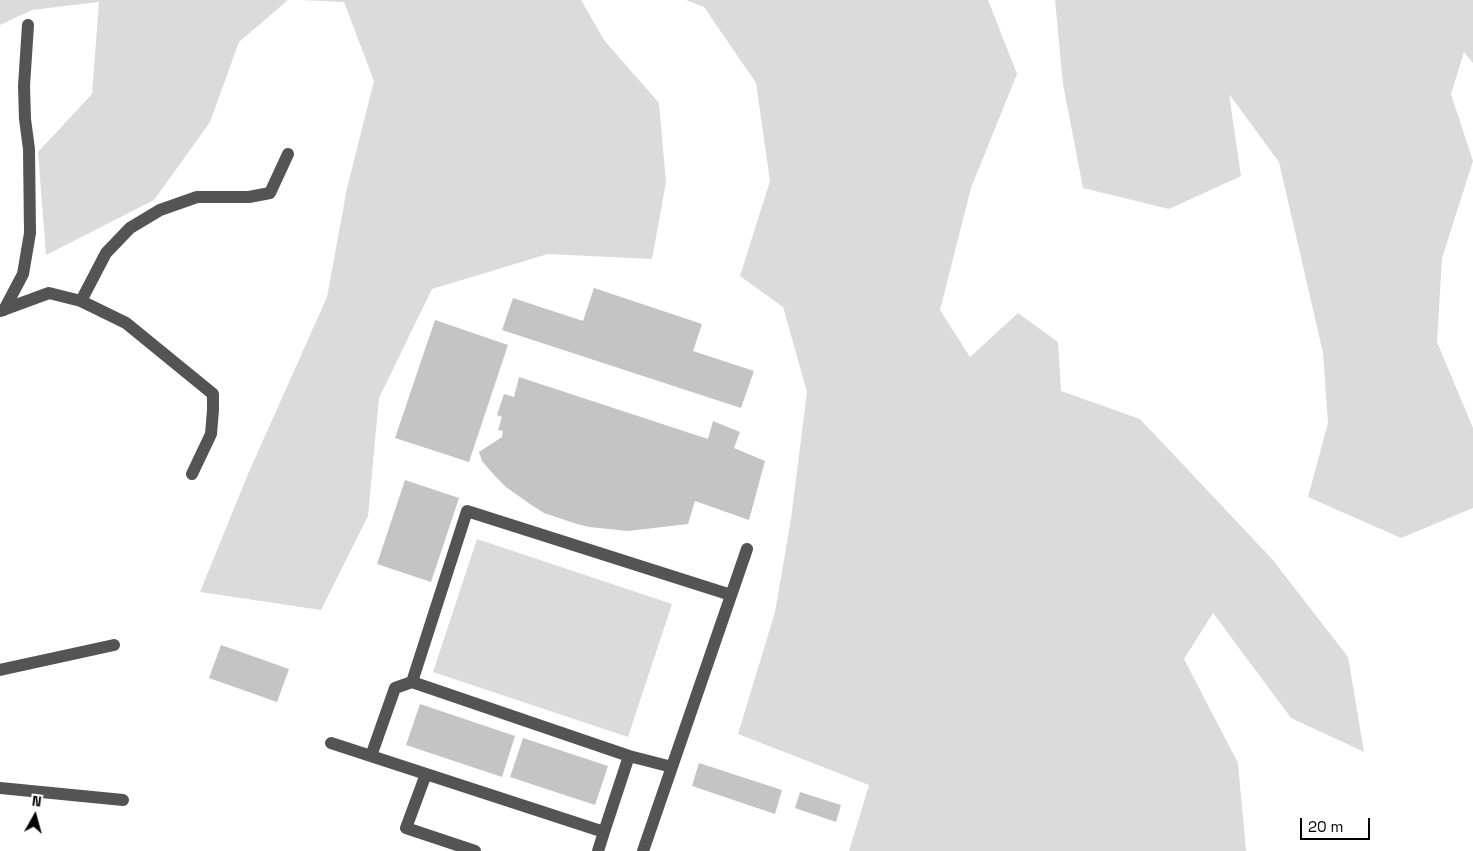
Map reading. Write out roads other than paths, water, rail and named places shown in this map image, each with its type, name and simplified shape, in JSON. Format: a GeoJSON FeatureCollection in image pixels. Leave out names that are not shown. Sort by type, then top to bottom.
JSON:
{"type":"FeatureCollection","features":[{"type":"Feature","properties":{"kind":"street"},"geometry":{"type":"LineString","coordinates":[[2,311],[23,274],[30,233],[29,150],[25,119],[24,86],[28,25]]}},
{"type":"Feature","properties":{"kind":"street"},"geometry":{"type":"LineString","coordinates":[[81,301],[106,253],[130,228],[160,210],[197,197],[249,198],[270,193],[288,154]]}},
{"type":"Feature","properties":{"kind":"street"},"geometry":{"type":"LineString","coordinates":[[2,311],[49,293],[81,301],[126,323],[213,394],[214,410],[210,434],[192,474]]}},
{"type":"Feature","properties":{"kind":"street"},"geometry":{"type":"LineString","coordinates":[[412,682],[467,512],[731,595]]}},
{"type":"Feature","properties":{"kind":"street"},"geometry":{"type":"LineString","coordinates":[[643,851],[747,549]]}},
{"type":"Feature","properties":{"kind":"street"},"geometry":{"type":"LineString","coordinates":[[0,670],[114,645]]}},
{"type":"Feature","properties":{"kind":"street"},"geometry":{"type":"LineString","coordinates":[[371,756],[395,688],[412,682],[629,756],[672,768]]}},
{"type":"Feature","properties":{"kind":"street"},"geometry":{"type":"LineString","coordinates":[[331,743],[604,832]]}},
{"type":"Feature","properties":{"kind":"street"},"geometry":{"type":"LineString","coordinates":[[598,851],[629,756]]}},
{"type":"Feature","properties":{"kind":"street"},"geometry":{"type":"LineString","coordinates":[[426,774],[406,828],[476,851]]}},
{"type":"Feature","properties":{"kind":"street"},"geometry":{"type":"LineString","coordinates":[[0,788],[123,800]]}}]}
